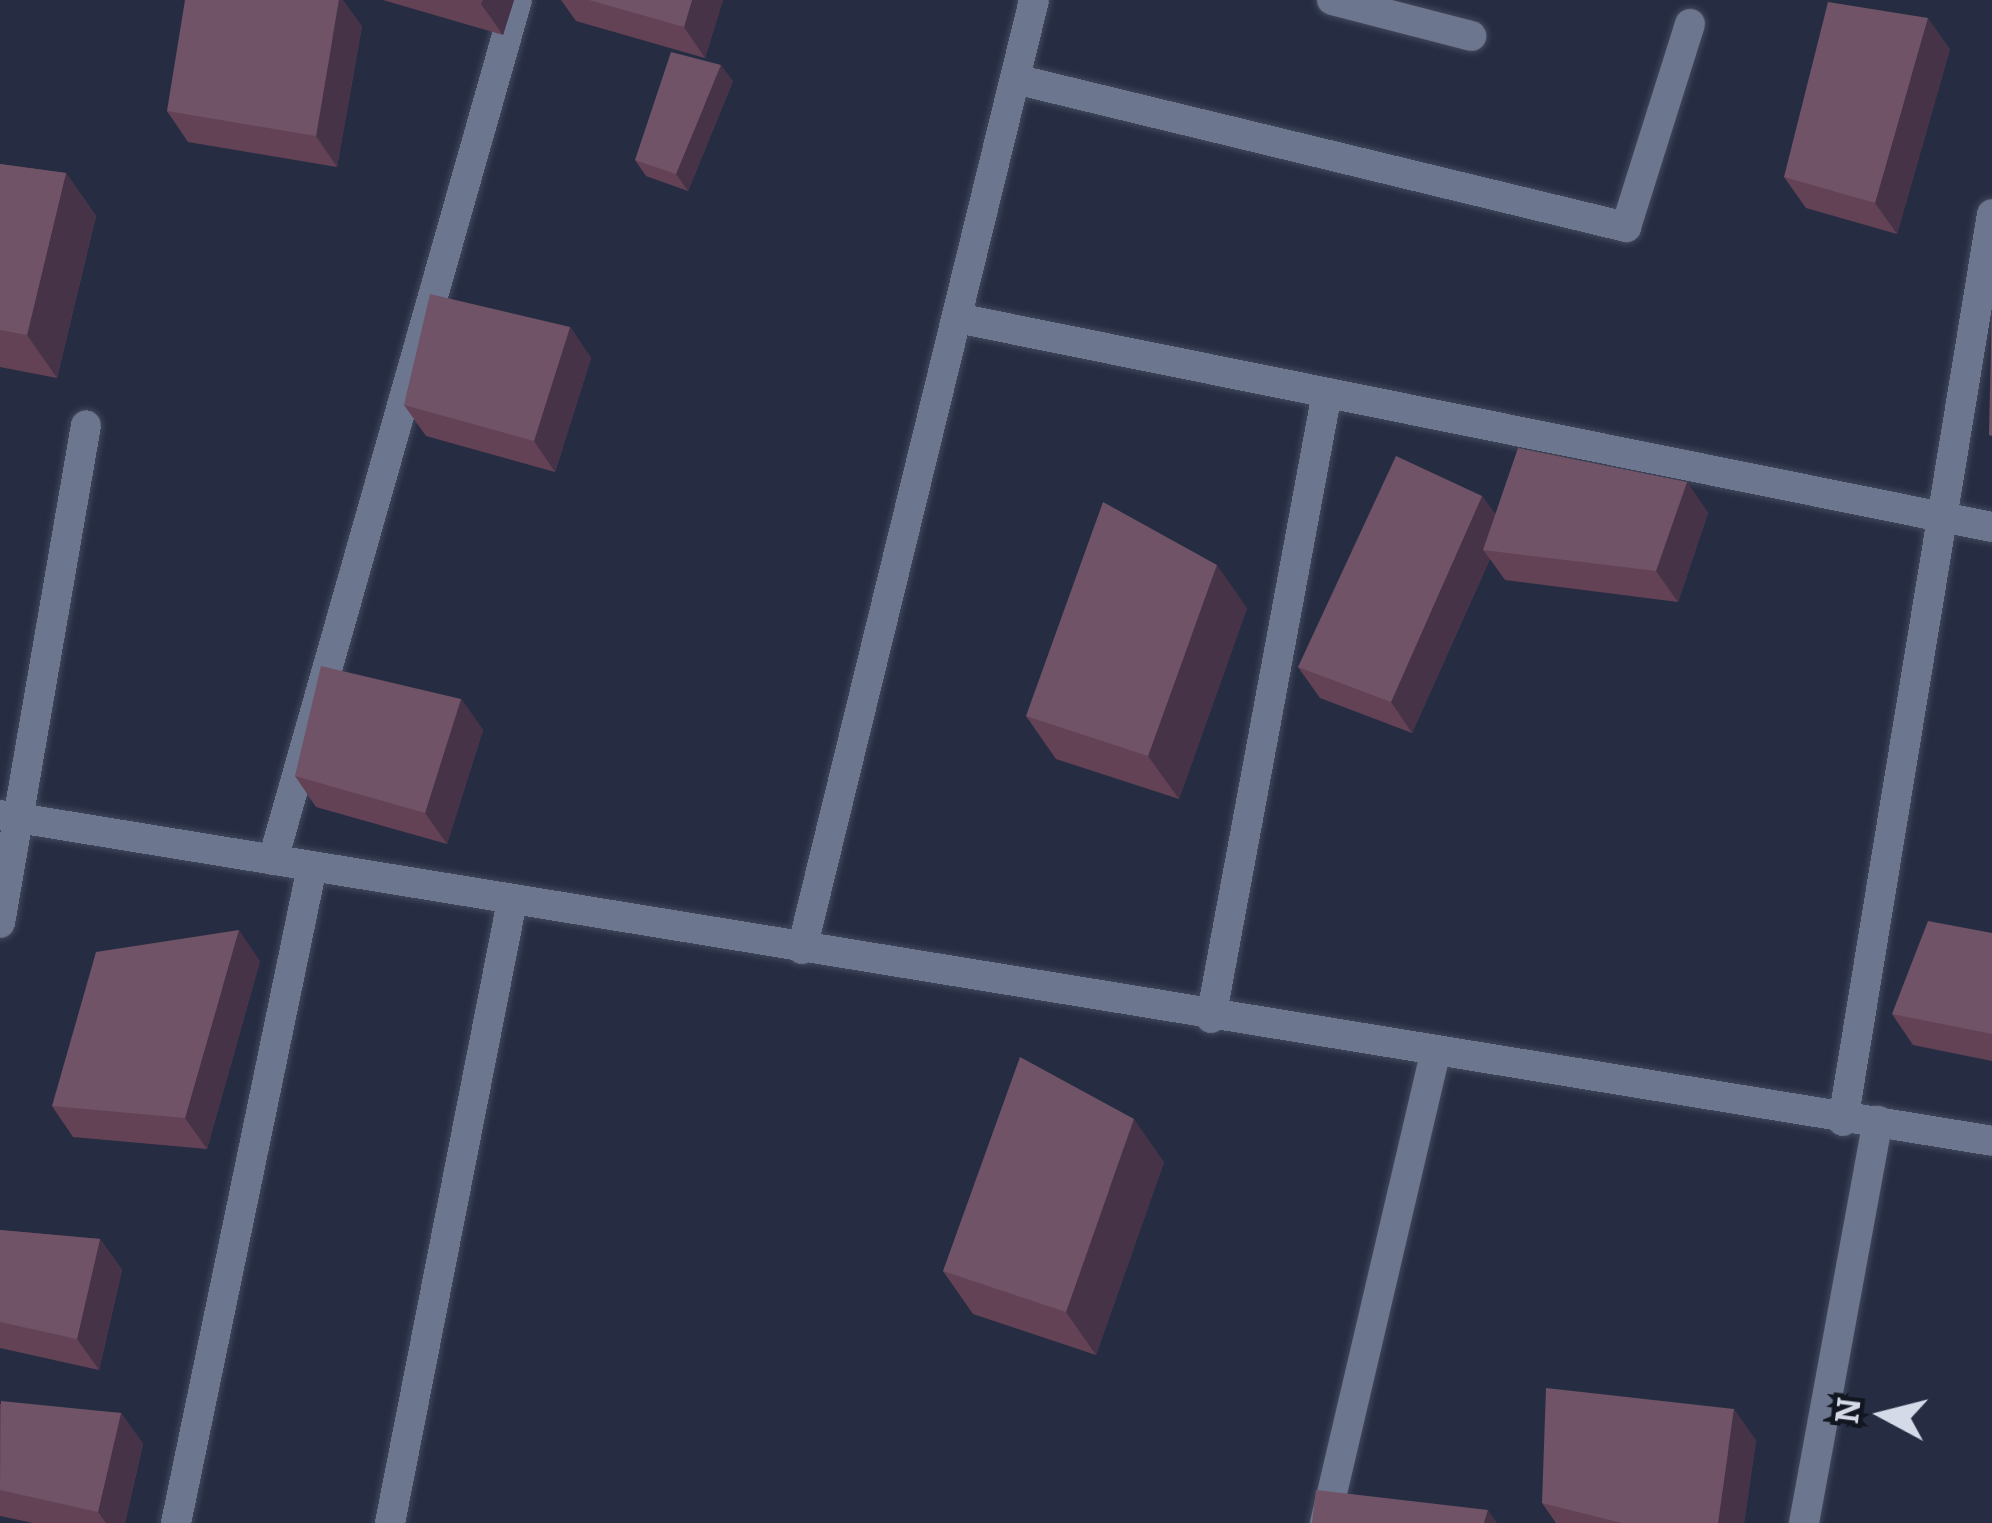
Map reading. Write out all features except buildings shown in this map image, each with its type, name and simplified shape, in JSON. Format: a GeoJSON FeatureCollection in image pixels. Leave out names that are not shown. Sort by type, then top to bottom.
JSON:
{"type":"FeatureCollection","features":[{"type":"Feature","properties":{"kind":"street"},"geometry":{"type":"LineString","coordinates":[[273,860],[517,0]]}},
{"type":"Feature","properties":{"kind":"street"},"geometry":{"type":"LineString","coordinates":[[802,949],[1034,0]]}},
{"type":"Feature","properties":{"kind":"street"},"geometry":{"type":"LineString","coordinates":[[1332,0],[1472,36]]}},
{"type":"Feature","properties":{"kind":"street"},"geometry":{"type":"LineString","coordinates":[[1015,79],[1626,227],[1690,24]]}},
{"type":"Feature","properties":{"kind":"street"},"geometry":{"type":"LineString","coordinates":[[1844,1121],[1992,214]]}},
{"type":"Feature","properties":{"kind":"street"},"geometry":{"type":"LineString","coordinates":[[957,318],[1992,527]]}},
{"type":"Feature","properties":{"kind":"street"},"geometry":{"type":"LineString","coordinates":[[1211,1018],[1328,393]]}},
{"type":"Feature","properties":{"kind":"street"},"geometry":{"type":"LineString","coordinates":[[0,923],[9,816],[86,424]]}},
{"type":"Feature","properties":{"kind":"street"},"geometry":{"type":"LineString","coordinates":[[9,816],[1436,1055],[1992,1141]]}},
{"type":"Feature","properties":{"kind":"street"},"geometry":{"type":"LineString","coordinates":[[176,1523],[312,867]]}},
{"type":"Feature","properties":{"kind":"street"},"geometry":{"type":"LineString","coordinates":[[390,1523],[512,901]]}},
{"type":"Feature","properties":{"kind":"street"},"geometry":{"type":"LineString","coordinates":[[1324,1523],[1436,1055]]}},
{"type":"Feature","properties":{"kind":"street"},"geometry":{"type":"LineString","coordinates":[[1804,1523],[1879,1121]]}}]}
